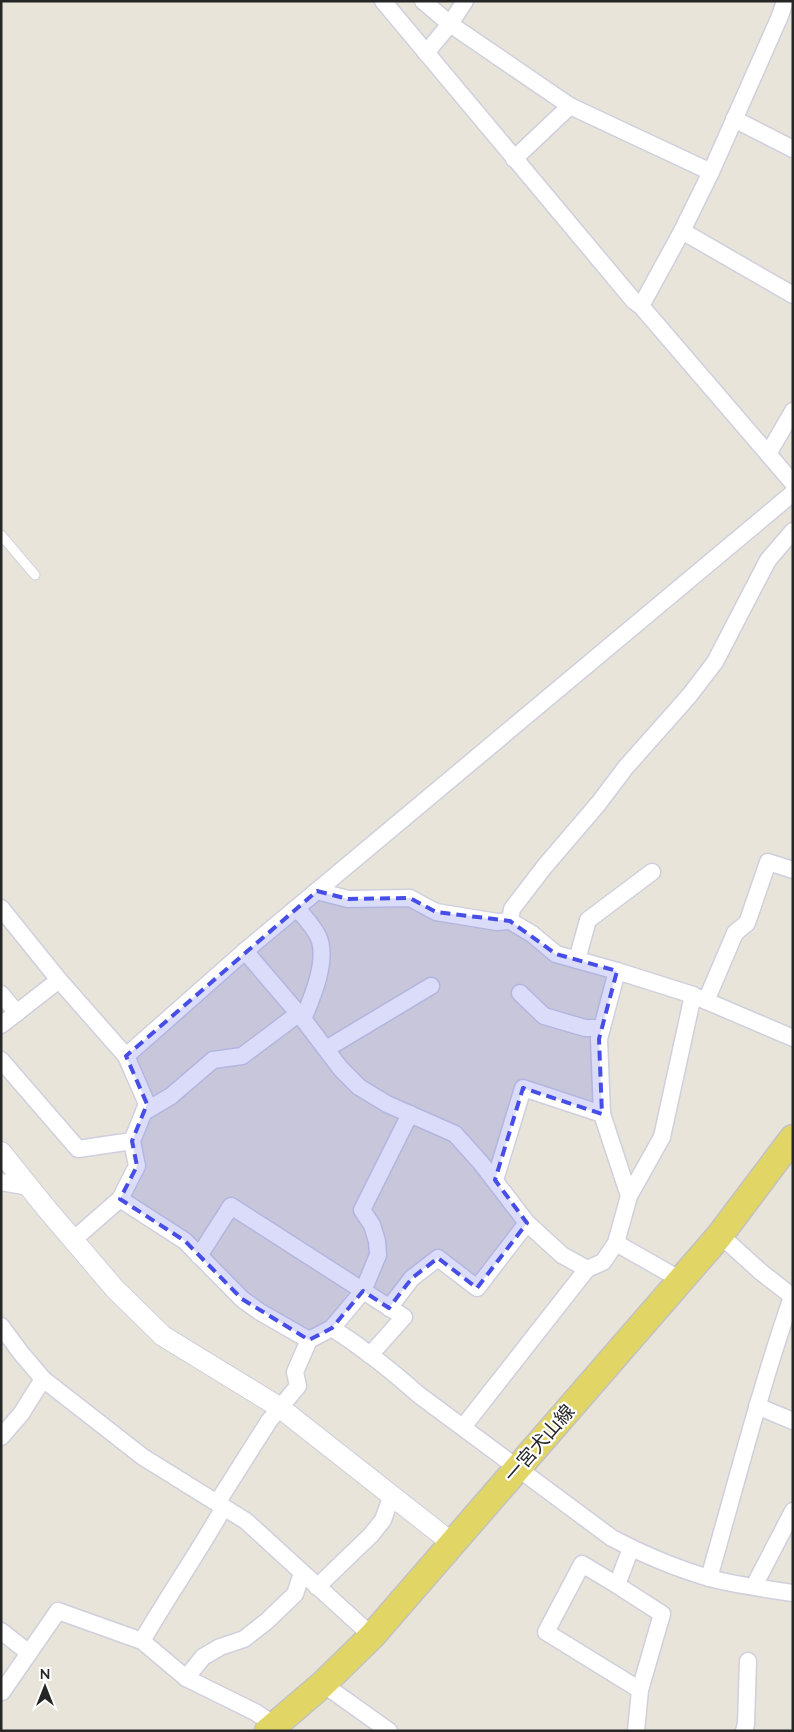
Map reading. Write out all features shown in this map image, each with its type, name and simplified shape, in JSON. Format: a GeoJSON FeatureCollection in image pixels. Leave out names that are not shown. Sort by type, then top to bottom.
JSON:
{"type":"FeatureCollection","features":[{"type":"Feature","properties":{"kind":"main road","name":"一宮犬山線"},"geometry":{"type":"LineString","coordinates":[[271,1728],[324,1684],[372,1636],[720,1235],[793,1138]]}},
{"type":"Feature","properties":{"kind":"street"},"geometry":{"type":"LineString","coordinates":[[382,1],[634,300],[793,483]]}},
{"type":"Feature","properties":{"kind":"street"},"geometry":{"type":"LineString","coordinates":[[423,1],[450,24],[570,106],[711,172]]}},
{"type":"Feature","properties":{"kind":"street"},"geometry":{"type":"LineString","coordinates":[[426,53],[450,24],[465,1]]}},
{"type":"Feature","properties":{"kind":"street"},"geometry":{"type":"LineString","coordinates":[[641,306],[682,232],[711,172],[780,16],[788,3]]}},
{"type":"Feature","properties":{"kind":"street"},"geometry":{"type":"LineString","coordinates":[[514,159],[570,106]]}},
{"type":"Feature","properties":{"kind":"street"},"geometry":{"type":"LineString","coordinates":[[734,120],[793,149]]}},
{"type":"Feature","properties":{"kind":"street"},"geometry":{"type":"LineString","coordinates":[[682,232],[793,295]]}},
{"type":"Feature","properties":{"kind":"street"},"geometry":{"type":"LineString","coordinates":[[768,454],[793,411]]}},
{"type":"Feature","properties":{"kind":"street"},"geometry":{"type":"LineString","coordinates":[[126,1056],[245,951],[793,492]]}},
{"type":"Feature","properties":{"kind":"street"},"geometry":{"type":"LineString","coordinates":[[510,921],[512,910],[545,866],[598,804],[626,767],[689,696],[715,662],[768,560],[793,531]]}},
{"type":"Feature","properties":{"kind":"street"},"geometry":{"type":"LineString","coordinates":[[463,1427],[587,1269],[604,1262],[616,1243],[629,1196],[662,1137],[699,998],[736,932],[747,922],[768,862],[793,870]]}},
{"type":"Feature","properties":{"kind":"street"},"geometry":{"type":"LineString","coordinates":[[577,960],[588,920],[652,872]]}},
{"type":"Feature","properties":{"kind":"street"},"geometry":{"type":"LineString","coordinates":[[317,891],[348,899],[410,898],[436,912],[497,922],[510,921],[532,934],[556,954],[617,971],[699,998],[793,1038]]}},
{"type":"Feature","properties":{"kind":"street"},"geometry":{"type":"LineString","coordinates":[[1,908],[59,980],[126,1056],[147,1104],[132,1141],[137,1166],[120,1199],[73,1240]]}},
{"type":"Feature","properties":{"kind":"street"},"geometry":{"type":"LineString","coordinates":[[144,1112],[171,1096],[213,1060],[242,1056],[301,1016],[316,990],[321,961],[321,945],[318,936],[297,908]]}},
{"type":"Feature","properties":{"kind":"street"},"geometry":{"type":"LineString","coordinates":[[245,951],[301,1016],[341,1069],[359,1087],[387,1104],[455,1134],[495,1180],[527,1223],[562,1255],[587,1269]]}},
{"type":"Feature","properties":{"kind":"street"},"geometry":{"type":"LineString","coordinates":[[617,971],[599,1039],[602,1114],[629,1196]]}},
{"type":"Feature","properties":{"kind":"street"},"geometry":{"type":"LineString","coordinates":[[1,1026],[59,980]]}},
{"type":"Feature","properties":{"kind":"street"},"geometry":{"type":"LineString","coordinates":[[326,1049],[431,986]]}},
{"type":"Feature","properties":{"kind":"street"},"geometry":{"type":"LineString","coordinates":[[520,993],[544,1016],[586,1028],[602,1028]]}},
{"type":"Feature","properties":{"kind":"street"},"geometry":{"type":"LineString","coordinates":[[1,994],[17,1013]]}},
{"type":"Feature","properties":{"kind":"street"},"geometry":{"type":"LineString","coordinates":[[1,1060],[78,1149],[132,1141]]}},
{"type":"Feature","properties":{"kind":"street"},"geometry":{"type":"LineString","coordinates":[[495,1180],[523,1088],[602,1114]]}},
{"type":"Feature","properties":{"kind":"street"},"geometry":{"type":"LineString","coordinates":[[142,1641],[167,1597],[198,1552],[221,1505],[279,1407],[298,1386],[295,1372],[309,1340],[332,1328],[363,1291],[378,1254],[377,1241],[372,1225],[362,1210],[410,1114]]}},
{"type":"Feature","properties":{"kind":"street"},"geometry":{"type":"LineString","coordinates":[[1,1152],[115,1289],[163,1336],[279,1407],[452,1543]]}},
{"type":"Feature","properties":{"kind":"street"},"geometry":{"type":"LineString","coordinates":[[1,1182],[29,1187]]}},
{"type":"Feature","properties":{"kind":"street"},"geometry":{"type":"LineString","coordinates":[[120,1199],[185,1241],[242,1299],[260,1312],[309,1340]]}},
{"type":"Feature","properties":{"kind":"street"},"geometry":{"type":"LineString","coordinates":[[199,1256],[231,1206],[404,1317],[370,1355]]}},
{"type":"Feature","properties":{"kind":"street"},"geometry":{"type":"LineString","coordinates":[[389,1308],[412,1278],[438,1258],[477,1288],[527,1223]]}},
{"type":"Feature","properties":{"kind":"street"},"geometry":{"type":"LineString","coordinates":[[709,1578],[776,1342],[793,1297],[760,1272],[720,1235]]}},
{"type":"Feature","properties":{"kind":"street"},"geometry":{"type":"LineString","coordinates":[[616,1243],[681,1280]]}},
{"type":"Feature","properties":{"kind":"street"},"geometry":{"type":"LineString","coordinates":[[1,1326],[21,1354],[43,1379],[143,1457],[246,1521],[372,1636]]}},
{"type":"Feature","properties":{"kind":"street"},"geometry":{"type":"LineString","coordinates":[[332,1328],[391,1370],[419,1395],[612,1538],[631,1548],[709,1578],[732,1584],[793,1593]]}},
{"type":"Feature","properties":{"kind":"street"},"geometry":{"type":"LineString","coordinates":[[1,1437],[21,1414],[43,1379]]}},
{"type":"Feature","properties":{"kind":"street"},"geometry":{"type":"LineString","coordinates":[[757,1406],[793,1421]]}},
{"type":"Feature","properties":{"kind":"street"},"geometry":{"type":"LineString","coordinates":[[317,1587],[371,1535],[382,1520],[392,1495]]}},
{"type":"Feature","properties":{"kind":"street"},"geometry":{"type":"LineString","coordinates":[[754,1586],[793,1511]]}},
{"type":"Feature","properties":{"kind":"street"},"geometry":{"type":"LineString","coordinates":[[617,1585],[631,1548]]}},
{"type":"Feature","properties":{"kind":"street"},"geometry":{"type":"LineString","coordinates":[[636,1731],[640,1690],[662,1614],[582,1564],[546,1632],[640,1690]]}},
{"type":"Feature","properties":{"kind":"street"},"geometry":{"type":"LineString","coordinates":[[186,1678],[204,1657],[220,1647],[244,1639],[266,1621],[295,1594],[302,1574]]}},
{"type":"Feature","properties":{"kind":"street"},"geometry":{"type":"LineString","coordinates":[[2,1692],[58,1612],[142,1641],[186,1678],[262,1716],[271,1728]]}},
{"type":"Feature","properties":{"kind":"street"},"geometry":{"type":"LineString","coordinates":[[1,1631],[29,1652]]}},
{"type":"Feature","properties":{"kind":"street"},"geometry":{"type":"LineString","coordinates":[[744,1731],[746,1724],[748,1661]]}},
{"type":"Feature","properties":{"kind":"street"},"geometry":{"type":"LineString","coordinates":[[324,1684],[389,1731]]}},
{"type":"Feature","properties":{"kind":"lane"},"geometry":{"type":"LineString","coordinates":[[1,536],[35,575]]}},
{"type":"Feature","properties":{"kind":"highlighted area"},"geometry":{"type":"Polygon","coordinates":[[[317,891],[348,899],[410,898],[436,912],[510,921],[556,954],[617,971],[599,1039],[602,1114],[523,1088],[495,1180],[527,1223],[477,1288],[438,1258],[412,1278],[389,1308],[363,1291],[332,1328],[309,1340],[242,1299],[185,1241],[120,1199],[137,1166],[132,1141],[147,1104],[126,1056],[317,891]]]}}]}
